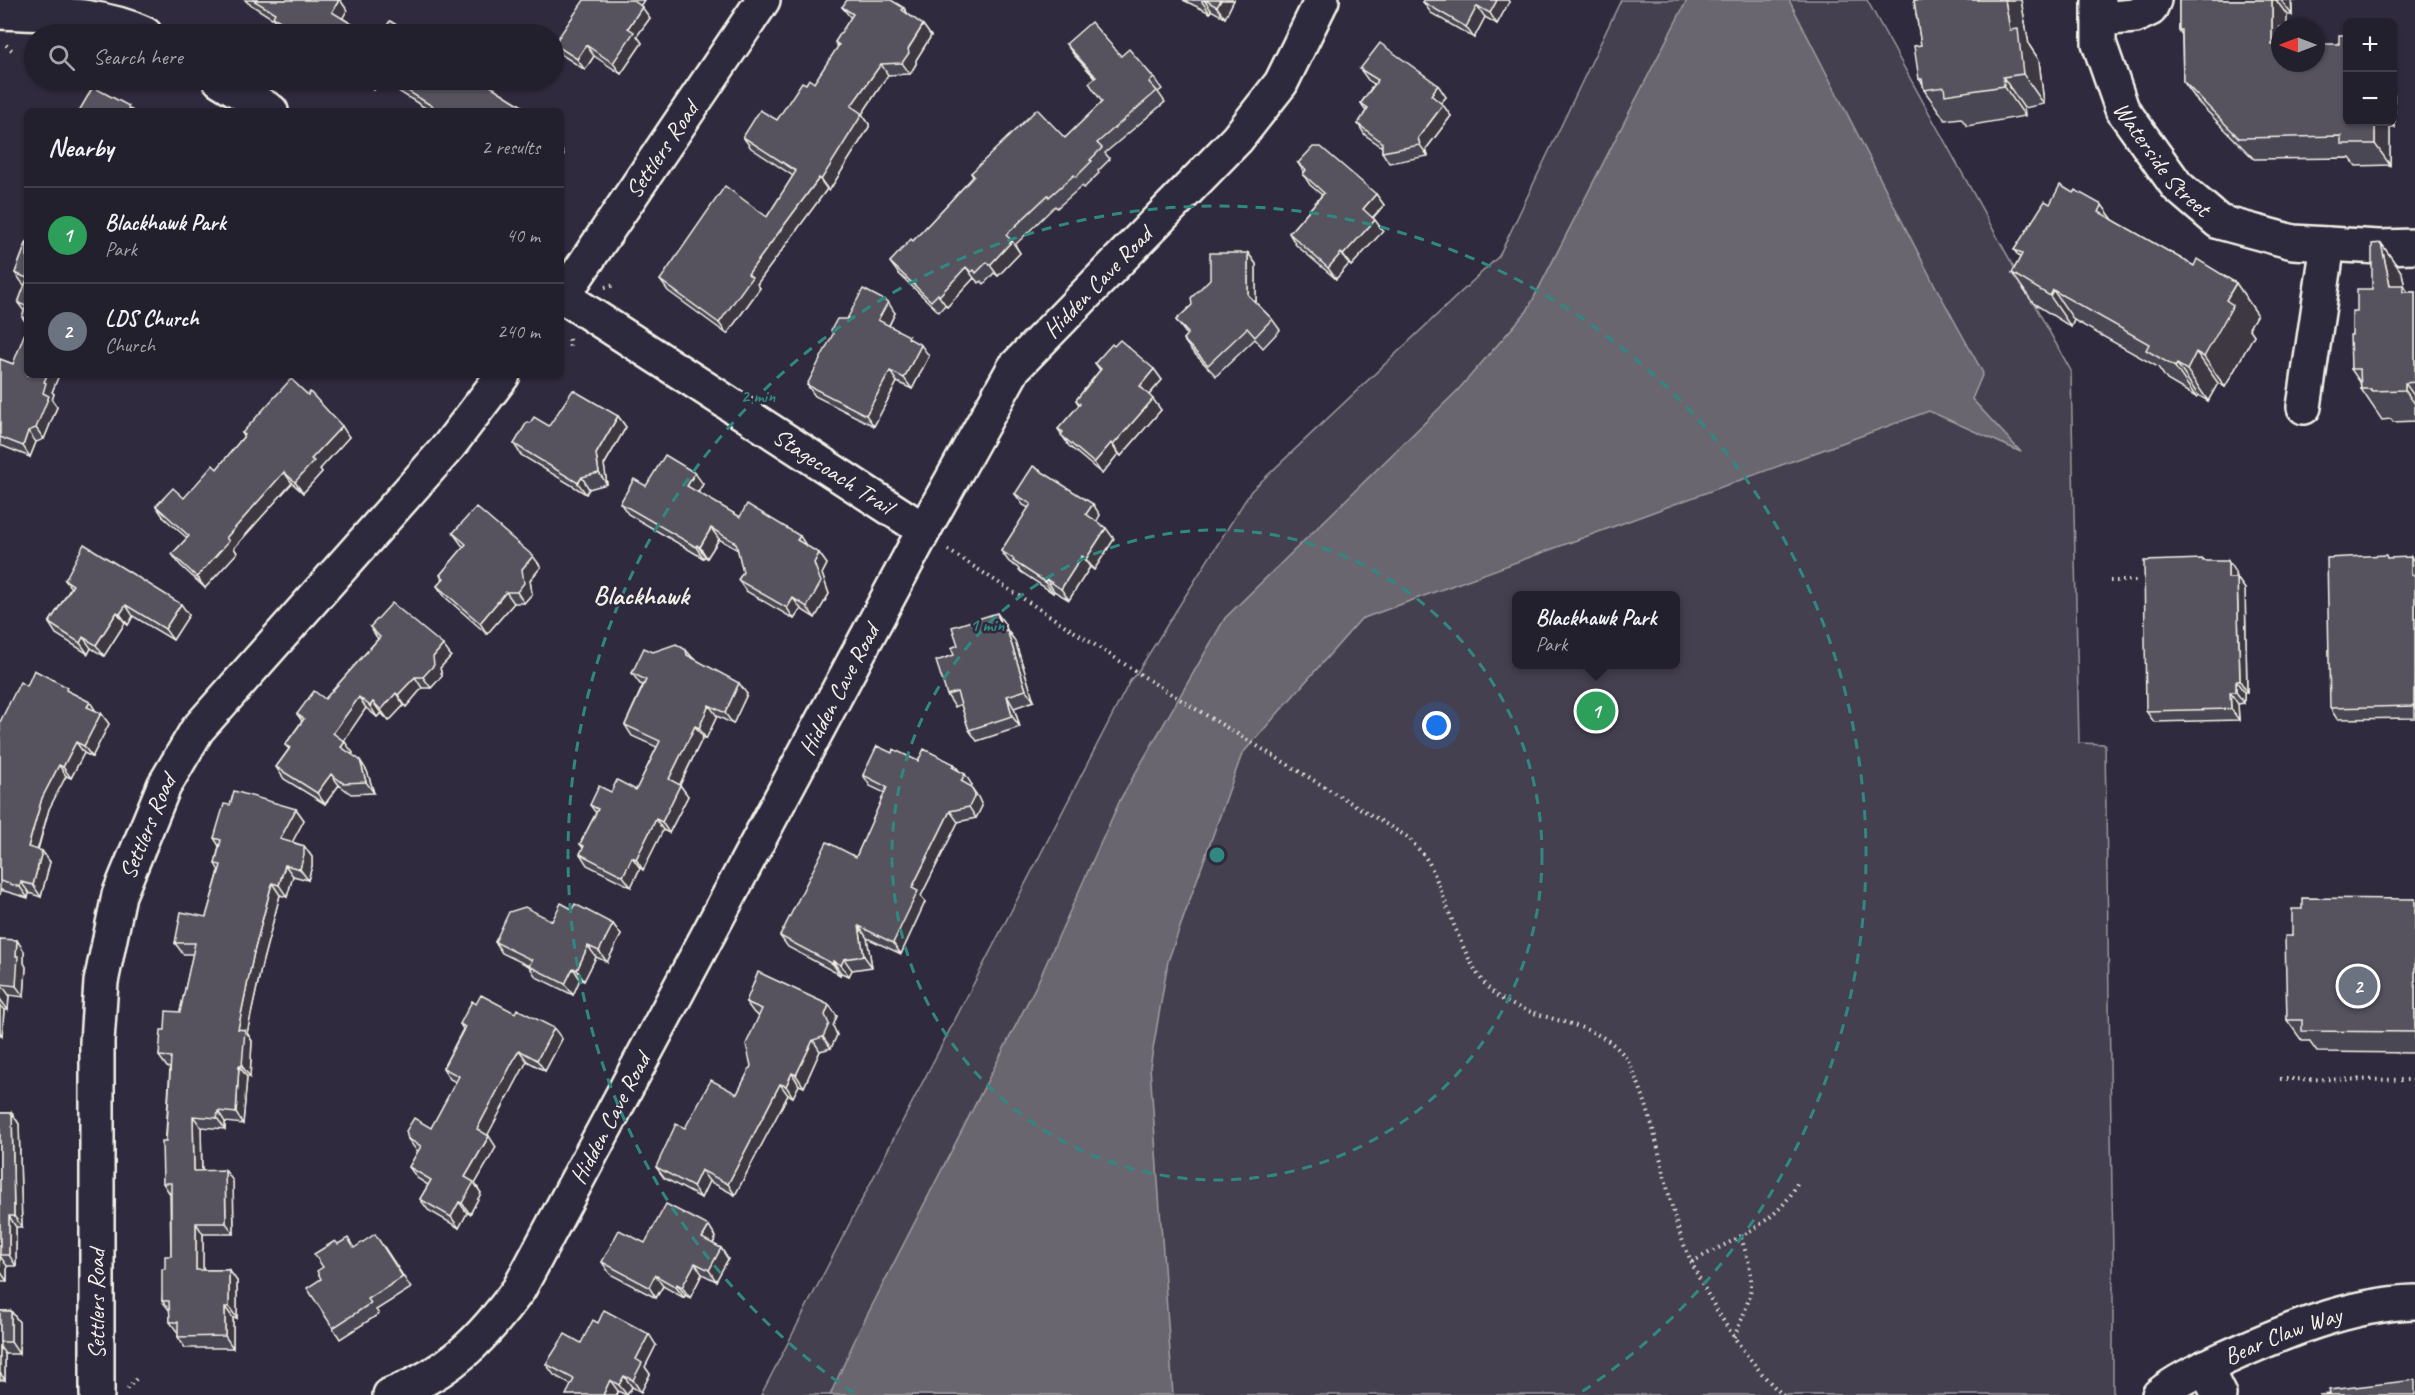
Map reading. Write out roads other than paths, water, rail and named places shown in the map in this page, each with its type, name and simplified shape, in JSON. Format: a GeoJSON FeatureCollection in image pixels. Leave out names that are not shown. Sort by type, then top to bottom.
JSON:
{"type":"FeatureCollection","features":[{"type":"Feature","properties":{"kind":"street","name":"Settlers Road"},"geometry":{"type":"LineString","coordinates":[[564,294],[763,0]]}},
{"type":"Feature","properties":{"kind":"street","name":"Hidden Cave Road"},"geometry":{"type":"LineString","coordinates":[[390,1395],[431,1376],[468,1351],[519,1289],[936,540],[1014,368],[1237,138],[1281,83],[1322,0]]}},
{"type":"Feature","properties":{"kind":"street"},"geometry":{"type":"LineString","coordinates":[[2099,10],[2135,16],[2150,9],[2154,0]]}},
{"type":"Feature","properties":{"kind":"street","name":"Waterside Street"},"geometry":{"type":"LineString","coordinates":[[2099,10],[2099,43],[2122,110],[2177,186],[2219,222],[2293,242],[2415,246]]}},
{"type":"Feature","properties":{"kind":"street"},"geometry":{"type":"LineString","coordinates":[[0,12],[67,15],[111,24]]}},
{"type":"Feature","properties":{"kind":"street"},"geometry":{"type":"LineString","coordinates":[[236,90],[266,108]]}},
{"type":"Feature","properties":{"kind":"street"},"geometry":{"type":"LineString","coordinates":[[2304,408],[2328,244]]}},
{"type":"Feature","properties":{"kind":"street","name":"Stagecoach Trail"},"geometry":{"type":"LineString","coordinates":[[564,298],[936,540]]}},
{"type":"Feature","properties":{"kind":"street","name":"Settlers Road"},"geometry":{"type":"LineString","coordinates":[[112,1392],[97,1042],[101,982],[119,895],[164,786],[197,730],[448,446],[501,378]]}},
{"type":"Feature","properties":{"kind":"street","name":"Bear Claw Way"},"geometry":{"type":"LineString","coordinates":[[2159,1395],[2212,1381],[2244,1350],[2335,1314],[2415,1302]]}},
{"type":"Feature","properties":{"kind":"place","name":"Blackhawk Park"},"geometry":{"type":"Point","coordinates":[1596,711]}},
{"type":"Feature","properties":{"kind":"place","name":"LDS Church"},"geometry":{"type":"Point","coordinates":[2358,986]}},
{"type":"Feature","properties":{"kind":"district","name":"Blackhawk"},"geometry":{"type":"Point","coordinates":[641,595]}}]}
